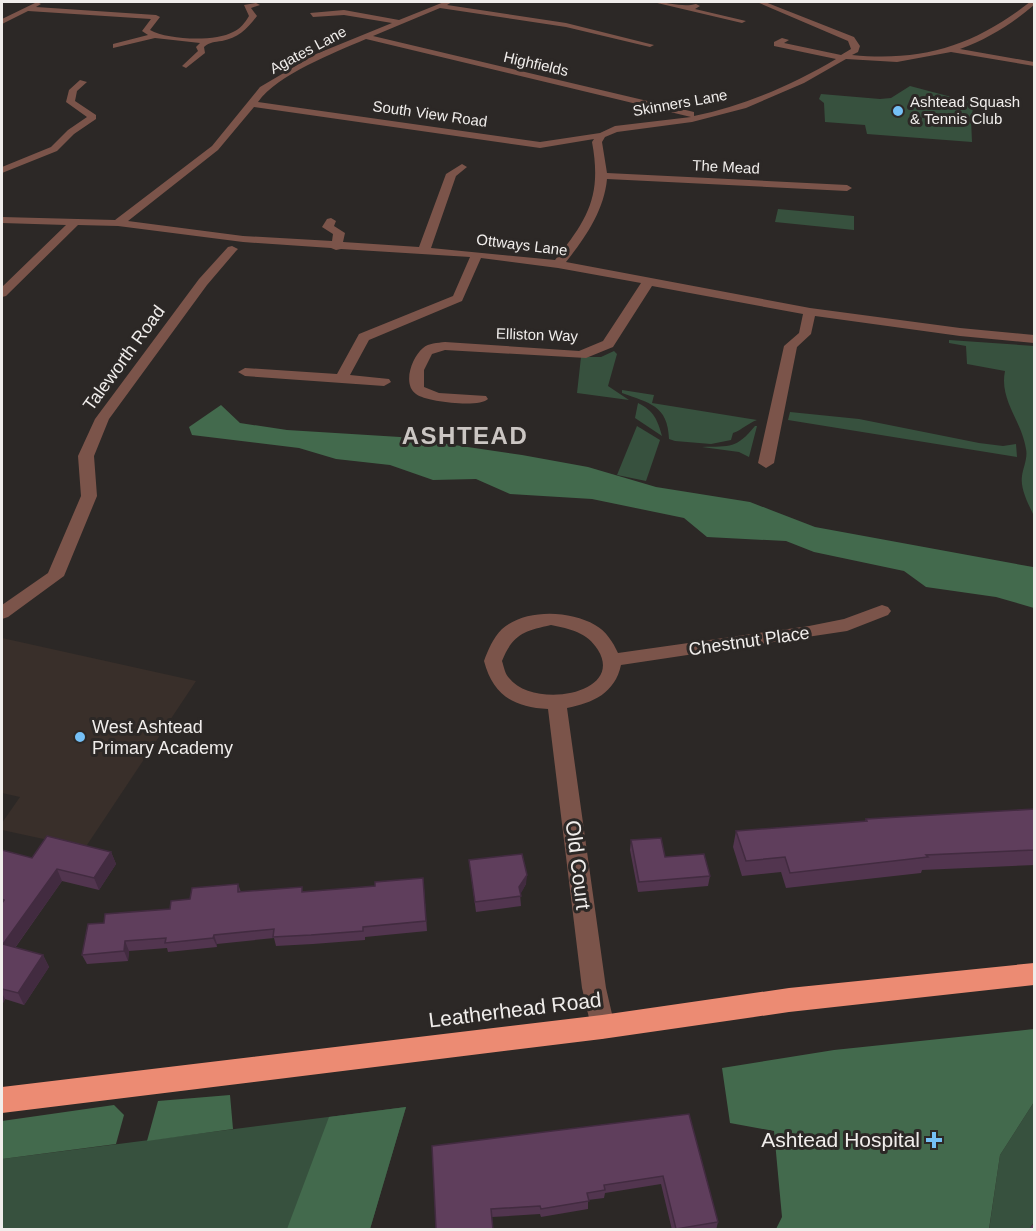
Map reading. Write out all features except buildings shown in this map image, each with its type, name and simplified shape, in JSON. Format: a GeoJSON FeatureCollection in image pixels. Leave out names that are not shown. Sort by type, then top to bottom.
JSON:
{"type":"FeatureCollection","features":[{"type":"Feature","properties":{"kind":"highway","name":"Leatherhead Road"},"geometry":{"type":"LineString","coordinates":[[2,1100],[602,1027],[789,1000],[1035,974]]}},
{"type":"Feature","properties":{"kind":"street"},"geometry":{"type":"LineString","coordinates":[[2,22],[41,2]]}},
{"type":"Feature","properties":{"kind":"street"},"geometry":{"type":"LineString","coordinates":[[319,2],[316,8],[324,12],[398,22]]}},
{"type":"Feature","properties":{"kind":"street","name":"Agates Lane"},"geometry":{"type":"LineString","coordinates":[[118,223],[215,148],[263,89],[319,56],[449,2]]}},
{"type":"Feature","properties":{"kind":"street"},"geometry":{"type":"LineString","coordinates":[[656,2],[742,21]]}},
{"type":"Feature","properties":{"kind":"street"},"geometry":{"type":"LineString","coordinates":[[687,9],[710,2]]}},
{"type":"Feature","properties":{"kind":"street"},"geometry":{"type":"LineString","coordinates":[[760,2],[851,39],[856,46],[855,50],[844,58]]}},
{"type":"Feature","properties":{"kind":"street"},"geometry":{"type":"LineString","coordinates":[[785,40],[777,44],[844,58],[912,60],[951,50],[1005,26],[1035,3]]}},
{"type":"Feature","properties":{"kind":"street"},"geometry":{"type":"LineString","coordinates":[[116,46],[155,36],[229,38],[248,28],[253,16],[244,7],[256,5]]}},
{"type":"Feature","properties":{"kind":"street"},"geometry":{"type":"LineString","coordinates":[[438,6],[566,25],[650,45]]}},
{"type":"Feature","properties":{"kind":"street"},"geometry":{"type":"LineString","coordinates":[[27,9],[156,17],[146,31],[155,36]]}},
{"type":"Feature","properties":{"kind":"street"},"geometry":{"type":"LineString","coordinates":[[313,15],[324,12]]}},
{"type":"Feature","properties":{"kind":"street","name":"Highfields"},"geometry":{"type":"LineString","coordinates":[[363,36],[702,117]]}},
{"type":"Feature","properties":{"kind":"street"},"geometry":{"type":"LineString","coordinates":[[186,66],[202,51],[200,47],[208,39]]}},
{"type":"Feature","properties":{"kind":"street"},"geometry":{"type":"LineString","coordinates":[[951,50],[1035,64]]}},
{"type":"Feature","properties":{"kind":"street","name":"Skinners Lane"},"geometry":{"type":"LineString","coordinates":[[602,135],[615,129],[702,117],[746,105],[844,58]]}},
{"type":"Feature","properties":{"kind":"street"},"geometry":{"type":"LineString","coordinates":[[2,170],[54,149],[71,132],[93,117],[70,102],[73,90],[82,82]]}},
{"type":"Feature","properties":{"kind":"street","name":"South View Road"},"geometry":{"type":"LineString","coordinates":[[253,104],[540,145],[602,135]]}},
{"type":"Feature","properties":{"kind":"street"},"geometry":{"type":"LineString","coordinates":[[558,264],[580,236],[599,196],[602,176],[597,142],[602,135]]}},
{"type":"Feature","properties":{"kind":"street"},"geometry":{"type":"LineString","coordinates":[[424,250],[451,174],[462,167]]}},
{"type":"Feature","properties":{"kind":"street","name":"The Mead"},"geometry":{"type":"LineString","coordinates":[[602,176],[847,188]]}},
{"type":"Feature","properties":{"kind":"street","name":"Ottways Lane"},"geometry":{"type":"LineString","coordinates":[[2,220],[118,223],[216,237],[336,247],[477,254],[558,264],[810,312],[960,332],[1035,339]]}},
{"type":"Feature","properties":{"kind":"street"},"geometry":{"type":"LineString","coordinates":[[2,293],[76,221]]}},
{"type":"Feature","properties":{"kind":"street"},"geometry":{"type":"LineString","coordinates":[[331,221],[328,227],[339,233],[336,247]]}},
{"type":"Feature","properties":{"kind":"street","name":"Taleworth Road"},"geometry":{"type":"LineString","coordinates":[[2,613],[55,576],[89,496],[86,456],[102,419],[197,291],[232,249]]}},
{"type":"Feature","properties":{"kind":"street"},"geometry":{"type":"LineString","coordinates":[[341,379],[364,337],[458,298],[477,254]]}},
{"type":"Feature","properties":{"kind":"street","name":"Elliston Way"},"geometry":{"type":"LineString","coordinates":[[480,399],[428,395],[418,389],[415,382],[424,354],[431,348],[438,347],[581,355],[608,344],[649,281]]}},
{"type":"Feature","properties":{"kind":"street"},"geometry":{"type":"LineString","coordinates":[[766,463],[791,346],[805,334],[810,312]]}},
{"type":"Feature","properties":{"kind":"street"},"geometry":{"type":"LineString","coordinates":[[245,372],[384,382]]}},
{"type":"Feature","properties":{"kind":"street","name":"Chestnut Place"},"geometry":{"type":"LineString","coordinates":[[613,660],[809,632],[847,625],[882,611]]}},
{"type":"Feature","properties":{"kind":"street"},"geometry":{"type":"LineString","coordinates":[[551,619],[581,624],[603,639],[613,660],[607,681],[587,697],[557,704],[525,698],[501,682],[493,661],[500,640],[522,625],[551,619]]}},
{"type":"Feature","properties":{"kind":"street","name":"Old Court"},"geometry":{"type":"LineString","coordinates":[[557,704],[594,988],[602,1027]]}},
{"type":"Feature","properties":{"kind":"shaded area","name":"West Ashtead Primary Academy"},"geometry":{"type":"Polygon","coordinates":[[[2,638],[196,681],[85,848],[2,830],[2,823],[20,797],[2,793],[2,638]]]}},
{"type":"Feature","properties":{"kind":"green space","name":"Ashtead Squash & Tennis Club"},"geometry":{"type":"Polygon","coordinates":[[[910,86],[974,103],[971,119],[972,142],[867,134],[865,125],[825,122],[824,103],[819,99],[821,94],[880,99],[891,98],[910,86]]]}},
{"type":"Feature","properties":{"kind":"green space"},"geometry":{"type":"Polygon","coordinates":[[[778,209],[854,216],[854,230],[775,222],[778,209]]]}},
{"type":"Feature","properties":{"kind":"green space"},"geometry":{"type":"Polygon","coordinates":[[[949,340],[1034,346],[1034,516],[1022,486],[1026,449],[1005,391],[1005,371],[967,364],[966,346],[949,343],[949,340]]]}},
{"type":"Feature","properties":{"kind":"green space"},"geometry":{"type":"Polygon","coordinates":[[[614,351],[617,354],[608,386],[629,400],[577,393],[581,357],[601,357],[614,351]]]}},
{"type":"Feature","properties":{"kind":"green space"},"geometry":{"type":"Polygon","coordinates":[[[622,390],[654,395],[652,403],[757,420],[733,433],[731,440],[711,444],[675,441],[669,439],[668,428],[661,412],[648,403],[622,393],[622,390]]]}},
{"type":"Feature","properties":{"kind":"green space"},"geometry":{"type":"Polygon","coordinates":[[[638,403],[654,416],[662,436],[635,418],[638,403]]]}},
{"type":"Feature","properties":{"kind":"green space"},"geometry":{"type":"Polygon","coordinates":[[[221,405],[240,423],[287,430],[400,437],[522,455],[588,467],[656,487],[750,502],[815,527],[1033,567],[1034,608],[996,597],[926,587],[904,571],[814,552],[786,541],[707,537],[684,518],[592,499],[510,494],[476,479],[433,480],[390,465],[336,459],[299,448],[192,435],[189,427],[221,405]]]}},
{"type":"Feature","properties":{"kind":"green space"},"geometry":{"type":"Polygon","coordinates":[[[790,412],[859,419],[979,443],[1003,446],[1016,444],[1017,457],[788,420],[790,412]]]}},
{"type":"Feature","properties":{"kind":"green space"},"geometry":{"type":"Polygon","coordinates":[[[637,426],[660,440],[646,481],[617,475],[637,426]]]}},
{"type":"Feature","properties":{"kind":"green space"},"geometry":{"type":"Polygon","coordinates":[[[757,426],[749,457],[739,452],[702,447],[732,445],[743,439],[757,426]]]}},
{"type":"Feature","properties":{"kind":"green space","name":"Ashtead Hospital"},"geometry":{"type":"Polygon","coordinates":[[[1034,1029],[1034,1102],[1000,1155],[989,1229],[776,1229],[782,1217],[774,1131],[730,1123],[722,1068],[834,1050],[1034,1029]]]}},
{"type":"Feature","properties":{"kind":"green space"},"geometry":{"type":"Polygon","coordinates":[[[230,1095],[233,1129],[147,1141],[158,1101],[230,1095]]]}},
{"type":"Feature","properties":{"kind":"green space"},"geometry":{"type":"Polygon","coordinates":[[[1034,1102],[1034,1222],[1031,1229],[989,1230],[1000,1155],[1034,1102]]]}},
{"type":"Feature","properties":{"kind":"green space"},"geometry":{"type":"Polygon","coordinates":[[[114,1105],[124,1115],[116,1144],[2,1159],[2,1121],[114,1105]]]}},
{"type":"Feature","properties":{"kind":"green space"},"geometry":{"type":"Polygon","coordinates":[[[406,1107],[370,1229],[2,1229],[2,1159],[406,1107]]]}},
{"type":"Feature","properties":{"kind":"green space"},"geometry":{"type":"Polygon","coordinates":[[[406,1107],[370,1229],[287,1229],[329,1117],[406,1107]]]}},
{"type":"Feature","properties":{"kind":"place","name":"Ashtead Squash & Tennis Club"},"geometry":{"type":"Point","coordinates":[898,111]}},
{"type":"Feature","properties":{"kind":"place","name":"West Ashtead Primary Academy"},"geometry":{"type":"Point","coordinates":[80,737]}},
{"type":"Feature","properties":{"kind":"place","name":"Ashtead Hospital"},"geometry":{"type":"Point","coordinates":[934,1140]}},
{"type":"Feature","properties":{"kind":"district","name":"ASHTEAD"},"geometry":{"type":"Point","coordinates":[465,436]}}]}
